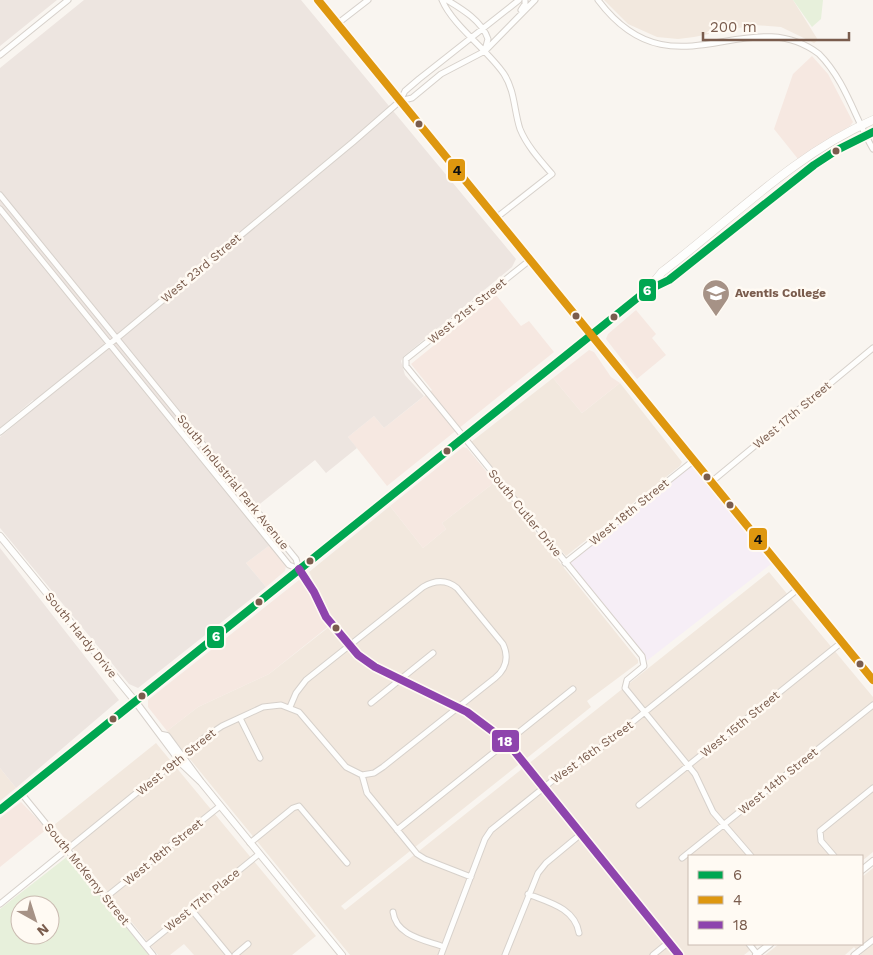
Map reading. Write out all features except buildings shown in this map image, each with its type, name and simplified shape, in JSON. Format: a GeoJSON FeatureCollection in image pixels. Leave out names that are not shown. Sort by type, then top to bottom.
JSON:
{"type":"FeatureCollection","features":[{"type":"Feature","properties":{"kind":"main road"},"geometry":{"type":"LineString","coordinates":[[318,0],[873,680]]}},
{"type":"Feature","properties":{"kind":"main road"},"geometry":{"type":"LineString","coordinates":[[0,810],[646,291],[662,272],[798,164],[827,144],[873,120]]}},
{"type":"Feature","properties":{"kind":"main road"},"geometry":{"type":"LineString","coordinates":[[646,291],[669,280],[814,165],[869,133]]}},
{"type":"Feature","properties":{"kind":"street"},"geometry":{"type":"LineString","coordinates":[[0,55],[68,0]]}},
{"type":"Feature","properties":{"kind":"street"},"geometry":{"type":"LineString","coordinates":[[337,24],[368,0]]}},
{"type":"Feature","properties":{"kind":"street"},"geometry":{"type":"LineString","coordinates":[[442,0],[509,83],[518,123],[525,139],[552,174],[496,218]]}},
{"type":"Feature","properties":{"kind":"street"},"geometry":{"type":"LineString","coordinates":[[447,0],[468,13],[483,29],[488,41],[485,51]]}},
{"type":"Feature","properties":{"kind":"street"},"geometry":{"type":"LineString","coordinates":[[400,101],[405,91],[519,0]]}},
{"type":"Feature","properties":{"kind":"street"},"geometry":{"type":"LineString","coordinates":[[517,20],[525,0]]}},
{"type":"Feature","properties":{"kind":"street"},"geometry":{"type":"LineString","coordinates":[[400,101],[412,98],[441,74],[485,51],[535,0]]}},
{"type":"Feature","properties":{"kind":"street"},"geometry":{"type":"LineString","coordinates":[[598,0],[622,26],[651,40],[685,43],[726,34]]}},
{"type":"Feature","properties":{"kind":"street"},"geometry":{"type":"LineString","coordinates":[[766,30],[796,39],[819,54],[838,79],[861,126],[869,133],[873,149]]}},
{"type":"Feature","properties":{"kind":"street","name":"West 23rd Street"},"geometry":{"type":"LineString","coordinates":[[0,432],[110,344],[400,101]]}},
{"type":"Feature","properties":{"kind":"street","name":"South Industrial Park Avenue"},"geometry":{"type":"LineString","coordinates":[[0,195],[296,559],[299,569]]}},
{"type":"Feature","properties":{"kind":"street","name":"South Industrial Park Avenue"},"geometry":{"type":"LineString","coordinates":[[0,209],[289,564],[299,569]]}},
{"type":"Feature","properties":{"kind":"street","name":"West 21st Street"},"geometry":{"type":"LineString","coordinates":[[405,363],[530,260]]}},
{"type":"Feature","properties":{"kind":"street","name":"West 17th Street"},"geometry":{"type":"LineString","coordinates":[[710,482],[873,348]]}},
{"type":"Feature","properties":{"kind":"street","name":"South Cutler Drive"},"geometry":{"type":"LineString","coordinates":[[405,363],[463,438],[642,656],[644,663],[624,684],[626,690],[644,712]]}},
{"type":"Feature","properties":{"kind":"street","name":"West 18th Street"},"geometry":{"type":"LineString","coordinates":[[565,563],[693,461]]}},
{"type":"Feature","properties":{"kind":"street","name":"South Hardy Drive"},"geometry":{"type":"LineString","coordinates":[[0,536],[135,701],[162,735],[162,739],[201,782],[342,955]]}},
{"type":"Feature","properties":{"kind":"street"},"geometry":{"type":"LineString","coordinates":[[299,569],[314,592],[326,617],[349,646],[372,665],[458,707],[484,723],[507,742],[680,955]]}},
{"type":"Feature","properties":{"kind":"street"},"geometry":{"type":"LineString","coordinates":[[443,578],[454,585],[500,640],[510,659],[499,675],[379,770],[362,775],[346,767],[305,717],[290,707],[303,683],[349,646],[423,587],[443,578]]}},
{"type":"Feature","properties":{"kind":"street","name":"West 16th Street"},"geometry":{"type":"LineString","coordinates":[[441,955],[489,833],[572,765],[596,750],[798,589]]}},
{"type":"Feature","properties":{"kind":"street","name":"West 15th Street"},"geometry":{"type":"LineString","coordinates":[[639,805],[842,642]]}},
{"type":"Feature","properties":{"kind":"street"},"geometry":{"type":"LineString","coordinates":[[371,703],[433,653]]}},
{"type":"Feature","properties":{"kind":"street"},"geometry":{"type":"LineString","coordinates":[[397,830],[573,689]]}},
{"type":"Feature","properties":{"kind":"street","name":"West 14th Street"},"geometry":{"type":"LineString","coordinates":[[682,858],[873,705]]}},
{"type":"Feature","properties":{"kind":"street","name":"West 19th Street"},"geometry":{"type":"LineString","coordinates":[[0,904],[213,732],[267,706],[290,707]]}},
{"type":"Feature","properties":{"kind":"street"},"geometry":{"type":"LineString","coordinates":[[644,712],[700,782],[713,812],[750,855]]}},
{"type":"Feature","properties":{"kind":"street"},"geometry":{"type":"LineString","coordinates":[[240,718],[260,758]]}},
{"type":"Feature","properties":{"kind":"street"},"geometry":{"type":"LineString","coordinates":[[362,775],[367,793],[422,858],[471,877]]}},
{"type":"Feature","properties":{"kind":"street"},"geometry":{"type":"LineString","coordinates":[[833,855],[822,841],[820,833],[824,827],[873,788]]}},
{"type":"Feature","properties":{"kind":"street","name":"South McKemy Street"},"geometry":{"type":"LineString","coordinates":[[21,793],[153,955]]}},
{"type":"Feature","properties":{"kind":"street","name":"West 18th Street"},"geometry":{"type":"LineString","coordinates":[[106,897],[220,806]]}},
{"type":"Feature","properties":{"kind":"street"},"geometry":{"type":"LineString","coordinates":[[250,843],[293,808],[299,806],[347,863]]}},
{"type":"Feature","properties":{"kind":"street"},"geometry":{"type":"LineString","coordinates":[[505,955],[528,894],[543,866],[581,834]]}},
{"type":"Feature","properties":{"kind":"street","name":"West 17th Place"},"geometry":{"type":"LineString","coordinates":[[146,946],[259,854]]}},
{"type":"Feature","properties":{"kind":"street"},"geometry":{"type":"LineString","coordinates":[[863,869],[873,861]]}},
{"type":"Feature","properties":{"kind":"street"},"geometry":{"type":"LineString","coordinates":[[528,894],[564,910],[574,921],[579,933]]}},
{"type":"Feature","properties":{"kind":"street"},"geometry":{"type":"LineString","coordinates":[[191,909],[229,955]]}},
{"type":"Feature","properties":{"kind":"street"},"geometry":{"type":"LineString","coordinates":[[392,912],[396,924],[404,932],[444,948]]}},
{"type":"Feature","properties":{"kind":"street"},"geometry":{"type":"LineString","coordinates":[[854,955],[873,940]]}},
{"type":"Feature","properties":{"kind":"street"},"geometry":{"type":"LineString","coordinates":[[653,955],[669,942]]}},
{"type":"Feature","properties":{"kind":"street"},"geometry":{"type":"LineString","coordinates":[[235,955],[248,944]]}},
{"type":"Feature","properties":{"kind":"street"},"geometry":{"type":"LineString","coordinates":[[757,954],[769,945]]}},
{"type":"Feature","properties":{"kind":"shaded area"},"geometry":{"type":"Polygon","coordinates":[[[0,0],[57,0],[0,46],[0,0]]]}},
{"type":"Feature","properties":{"kind":"shaded area"},"geometry":{"type":"Polygon","coordinates":[[[84,0],[301,0],[516,259],[512,267],[404,356],[401,361],[405,375],[424,396],[384,428],[374,416],[348,437],[357,448],[326,473],[315,460],[256,507],[234,479],[224,487],[270,545],[246,563],[266,587],[138,688],[129,684],[0,528],[0,437],[38,405],[33,400],[0,428],[0,68],[84,0]]]}},
{"type":"Feature","properties":{"kind":"shaded area"},"geometry":{"type":"Polygon","coordinates":[[[604,0],[793,0],[818,40],[814,43],[781,27],[754,25],[678,39],[657,37],[628,24],[604,0]]]}},
{"type":"Feature","properties":{"kind":"shaded area"},"geometry":{"type":"Polygon","coordinates":[[[812,56],[828,74],[853,122],[850,126],[798,159],[774,129],[793,74],[812,56]]]}},
{"type":"Feature","properties":{"kind":"shaded area"},"geometry":{"type":"Polygon","coordinates":[[[496,295],[521,326],[529,321],[554,352],[387,486],[348,437],[374,416],[384,428],[432,390],[411,364],[496,295]]]}},
{"type":"Feature","properties":{"kind":"shaded area"},"geometry":{"type":"Polygon","coordinates":[[[636,310],[656,334],[652,338],[666,355],[637,379],[606,339],[608,334],[636,310]]]}},
{"type":"Feature","properties":{"kind":"shaded area"},"geometry":{"type":"Polygon","coordinates":[[[589,350],[594,352],[611,377],[620,383],[582,413],[553,378],[589,350]]]}},
{"type":"Feature","properties":{"kind":"shaded area"},"geometry":{"type":"Polygon","coordinates":[[[553,378],[582,413],[620,383],[682,462],[680,466],[566,556],[471,442],[553,378]]]}},
{"type":"Feature","properties":{"kind":"shaded area"},"geometry":{"type":"Polygon","coordinates":[[[463,447],[467,448],[495,482],[442,523],[446,529],[423,548],[390,506],[463,447]]]}},
{"type":"Feature","properties":{"kind":"shaded area"},"geometry":{"type":"Polygon","coordinates":[[[693,461],[775,561],[644,663],[565,563],[693,461]]]}},
{"type":"Feature","properties":{"kind":"shaded area"},"geometry":{"type":"Polygon","coordinates":[[[495,482],[638,660],[638,663],[587,701],[591,707],[341,906],[345,910],[769,572],[873,697],[873,852],[863,860],[863,855],[688,855],[688,945],[757,945],[744,955],[350,955],[167,731],[198,707],[269,674],[334,623],[309,572],[390,506],[423,548],[446,529],[442,523],[495,482]]]}},
{"type":"Feature","properties":{"kind":"shaded area"},"geometry":{"type":"Polygon","coordinates":[[[270,545],[286,566],[285,571],[266,587],[246,563],[270,545]]]}},
{"type":"Feature","properties":{"kind":"shaded area"},"geometry":{"type":"Polygon","coordinates":[[[0,548],[119,700],[16,788],[0,768],[0,548]]]}},
{"type":"Feature","properties":{"kind":"shaded area"},"geometry":{"type":"Polygon","coordinates":[[[299,580],[304,583],[320,615],[329,626],[269,674],[198,707],[167,731],[148,707],[148,700],[299,580]]]}},
{"type":"Feature","properties":{"kind":"shaded area"},"geometry":{"type":"Polygon","coordinates":[[[156,743],[316,936],[292,955],[194,955],[184,944],[170,955],[158,955],[54,825],[156,743]]]}},
{"type":"Feature","properties":{"kind":"shaded area"},"geometry":{"type":"Polygon","coordinates":[[[0,768],[16,788],[0,801],[0,768]]]}},
{"type":"Feature","properties":{"kind":"shaded area"},"geometry":{"type":"Polygon","coordinates":[[[21,802],[47,829],[0,867],[0,818],[21,802]]]}},
{"type":"Feature","properties":{"kind":"shaded area"},"geometry":{"type":"Polygon","coordinates":[[[873,868],[873,955],[861,955],[854,947],[845,955],[765,955],[778,945],[863,945],[863,876],[873,868]]]}},
{"type":"Feature","properties":{"kind":"green space"},"geometry":{"type":"Polygon","coordinates":[[[793,0],[823,0],[821,19],[812,27],[793,0]]]}},
{"type":"Feature","properties":{"kind":"green space"},"geometry":{"type":"Polygon","coordinates":[[[68,856],[149,955],[0,955],[0,909],[10,901],[10,945],[60,945],[60,895],[18,895],[68,856]]]}},
{"type":"Feature","properties":{"kind":"transit line","name":"4"},"geometry":{"type":"LineString","coordinates":[[318,0],[873,680]]}},
{"type":"Feature","properties":{"kind":"transit line","name":"6"},"geometry":{"type":"LineString","coordinates":[[0,810],[646,291],[669,280],[814,165],[837,150],[873,132]]}},
{"type":"Feature","properties":{"kind":"transit line","name":"18"},"geometry":{"type":"LineString","coordinates":[[299,569],[314,592],[326,617],[358,655],[375,667],[467,712],[507,742],[679,955]]}},
{"type":"Feature","properties":{"kind":"place","name":"Aventis College"},"geometry":{"type":"Point","coordinates":[716,317]}}]}
